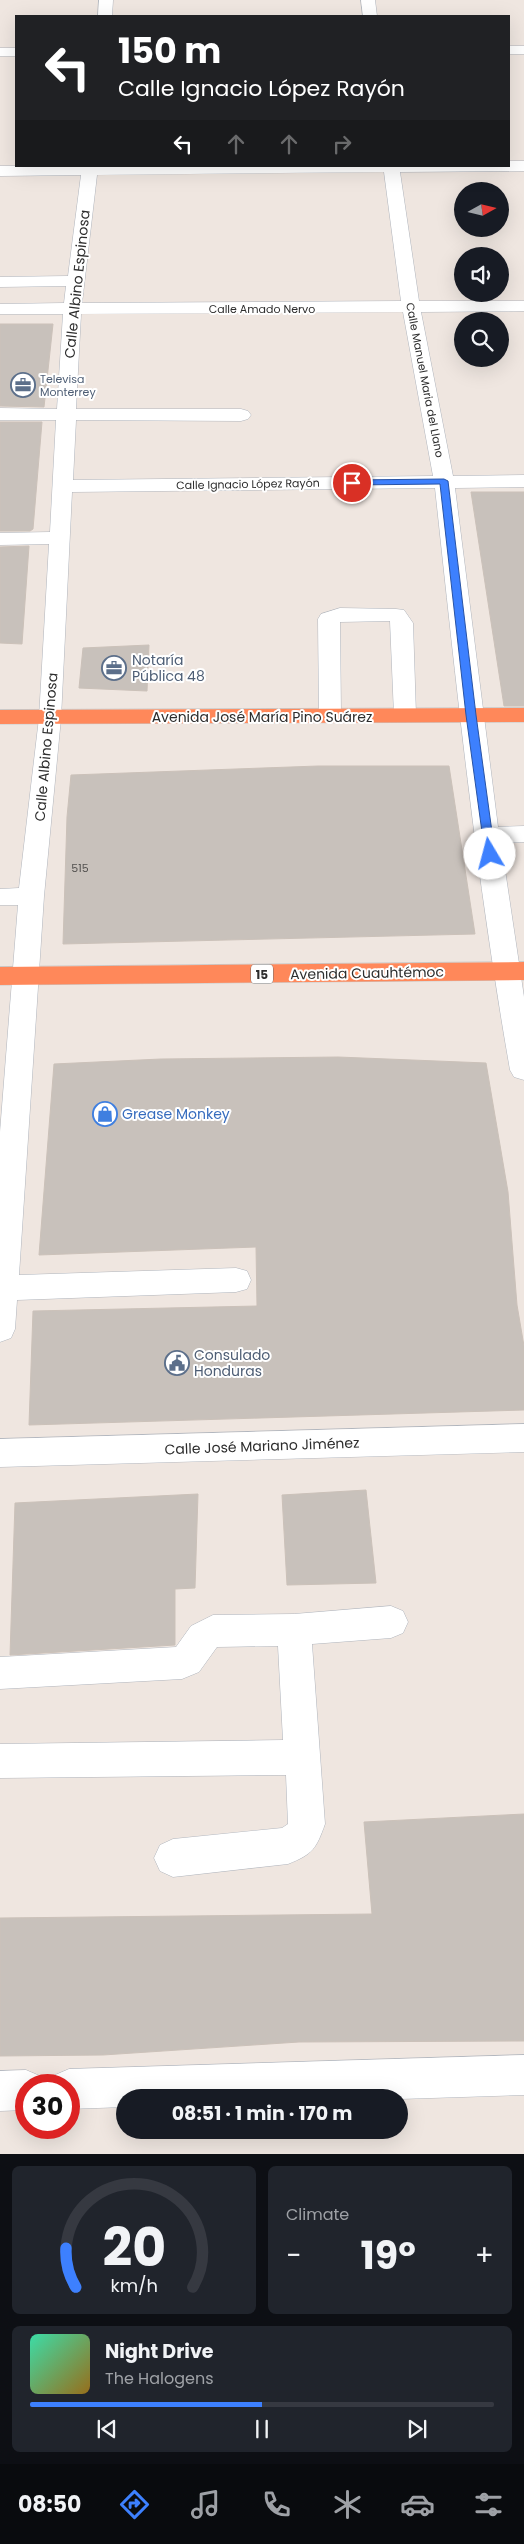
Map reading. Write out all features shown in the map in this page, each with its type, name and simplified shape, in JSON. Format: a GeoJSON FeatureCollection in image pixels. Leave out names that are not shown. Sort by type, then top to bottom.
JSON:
{"type":"FeatureCollection","features":[{"type":"Feature","properties":{"kind":"highway","name":"Avenida José María Pino Suárez"},"geometry":{"type":"LineString","coordinates":[[0,717],[524,714]]}},
{"type":"Feature","properties":{"kind":"highway","name":"Avenida Cuauhtémoc"},"geometry":{"type":"LineString","coordinates":[[0,976],[515,971]]}},
{"type":"Feature","properties":{"kind":"street"},"geometry":{"type":"LineString","coordinates":[[104,15],[106,0]]}},
{"type":"Feature","properties":{"kind":"street"},"geometry":{"type":"LineString","coordinates":[[368,0],[370,15]]}},
{"type":"Feature","properties":{"kind":"street"},"geometry":{"type":"LineString","coordinates":[[510,50],[524,50]]}},
{"type":"Feature","properties":{"kind":"street"},"geometry":{"type":"LineString","coordinates":[[0,52],[15,52]]}},
{"type":"Feature","properties":{"kind":"street"},"geometry":{"type":"LineString","coordinates":[[510,166],[524,166]]}},
{"type":"Feature","properties":{"kind":"street"},"geometry":{"type":"LineString","coordinates":[[0,171],[90,168],[391,167]]}},
{"type":"Feature","properties":{"kind":"street","name":"Calle Manuel Maria del Llano"},"geometry":{"type":"LineString","coordinates":[[391,167],[411,308],[444,481],[471,715],[488,835],[515,971],[524,1070]]}},
{"type":"Feature","properties":{"kind":"street","name":"Calle Albino Espinosa"},"geometry":{"type":"LineString","coordinates":[[0,1328],[31,896],[50,718],[72,309],[90,168]]}},
{"type":"Feature","properties":{"kind":"street"},"geometry":{"type":"LineString","coordinates":[[0,282],[76,281]]}},
{"type":"Feature","properties":{"kind":"street","name":"Calle Amado Nervo"},"geometry":{"type":"LineString","coordinates":[[0,310],[524,306]]}},
{"type":"Feature","properties":{"kind":"street"},"geometry":{"type":"LineString","coordinates":[[0,414],[241,415]]}},
{"type":"Feature","properties":{"kind":"street","name":"Calle Ignacio López Rayón"},"geometry":{"type":"LineString","coordinates":[[63,486],[524,481]]}},
{"type":"Feature","properties":{"kind":"street"},"geometry":{"type":"LineString","coordinates":[[0,539],[59,538]]}},
{"type":"Feature","properties":{"kind":"street"},"geometry":{"type":"LineString","coordinates":[[330,716],[330,619],[340,614],[396,615],[402,623],[404,716]]}},
{"type":"Feature","properties":{"kind":"street"},"geometry":{"type":"LineString","coordinates":[[488,835],[524,834]]}},
{"type":"Feature","properties":{"kind":"street"},"geometry":{"type":"LineString","coordinates":[[0,897],[31,896]]}},
{"type":"Feature","properties":{"kind":"street"},"geometry":{"type":"LineString","coordinates":[[4,1288],[236,1280]]}},
{"type":"Feature","properties":{"kind":"street","name":"Calle José Mariano Jiménez"},"geometry":{"type":"LineString","coordinates":[[0,1453],[524,1438]]}},
{"type":"Feature","properties":{"kind":"street"},"geometry":{"type":"LineString","coordinates":[[0,1672],[188,1661],[207,1632],[294,1630],[391,1622]]}},
{"type":"Feature","properties":{"kind":"street"},"geometry":{"type":"LineString","coordinates":[[173,1858],[288,1846],[302,1837],[307,1824],[301,1757],[294,1630]]}},
{"type":"Feature","properties":{"kind":"street"},"geometry":{"type":"LineString","coordinates":[[0,1761],[301,1757]]}},
{"type":"Feature","properties":{"kind":"street"},"geometry":{"type":"LineString","coordinates":[[80,2089],[524,2075]]}},
{"type":"Feature","properties":{"kind":"street"},"geometry":{"type":"LineString","coordinates":[[0,2091],[15,2090]]}},
{"type":"Feature","properties":{"kind":"building"},"geometry":{"type":"Polygon","coordinates":[[[0,324],[53,324],[44,407],[0,406],[0,324]]]}},
{"type":"Feature","properties":{"kind":"building"},"geometry":{"type":"Polygon","coordinates":[[[0,422],[42,422],[33,529],[30,531],[0,531],[0,422]]]}},
{"type":"Feature","properties":{"kind":"building"},"geometry":{"type":"Polygon","coordinates":[[[471,492],[524,492],[524,706],[504,706],[471,492]]]}},
{"type":"Feature","properties":{"kind":"building"},"geometry":{"type":"Polygon","coordinates":[[[29,546],[22,644],[0,643],[0,547],[29,546]]]}},
{"type":"Feature","properties":{"kind":"building","name":"Notaría Pública 48"},"geometry":{"type":"Polygon","coordinates":[[[149,645],[147,691],[79,688],[83,648],[149,645]]]}},
{"type":"Feature","properties":{"kind":"building"},"geometry":{"type":"Polygon","coordinates":[[[318,766],[449,766],[475,934],[63,944],[67,817],[71,775],[318,766]]]}},
{"type":"Feature","properties":{"kind":"building"},"geometry":{"type":"Polygon","coordinates":[[[338,1057],[486,1063],[508,1192],[517,1305],[524,1346],[524,1410],[29,1425],[33,1311],[257,1306],[256,1247],[39,1255],[54,1064],[161,1059],[338,1057]]]}},
{"type":"Feature","properties":{"kind":"building"},"geometry":{"type":"Polygon","coordinates":[[[366,1490],[376,1583],[287,1585],[282,1495],[366,1490]]]}},
{"type":"Feature","properties":{"kind":"building"},"geometry":{"type":"Polygon","coordinates":[[[198,1494],[195,1588],[175,1589],[175,1645],[10,1655],[15,1503],[198,1494]]]}},
{"type":"Feature","properties":{"kind":"building"},"geometry":{"type":"Polygon","coordinates":[[[524,1814],[524,2041],[299,2042],[103,2055],[0,2056],[0,1918],[372,1914],[364,1822],[524,1814]]]}},
{"type":"Feature","properties":{"kind":"place","name":"Televisa Monterrey"},"geometry":{"type":"Point","coordinates":[23,385]}},
{"type":"Feature","properties":{"kind":"place","name":"Notaría Pública 48"},"geometry":{"type":"Point","coordinates":[114,668]}},
{"type":"Feature","properties":{"kind":"place","name":"Grease Monkey"},"geometry":{"type":"Point","coordinates":[105,1114]}},
{"type":"Feature","properties":{"kind":"place","name":"Consulado Honduras"},"geometry":{"type":"Point","coordinates":[177,1363]}},
{"type":"Feature","properties":{"kind":"route"},"geometry":{"type":"LineString","coordinates":[[352,483],[444,481],[471,715],[490,854]]}}]}
